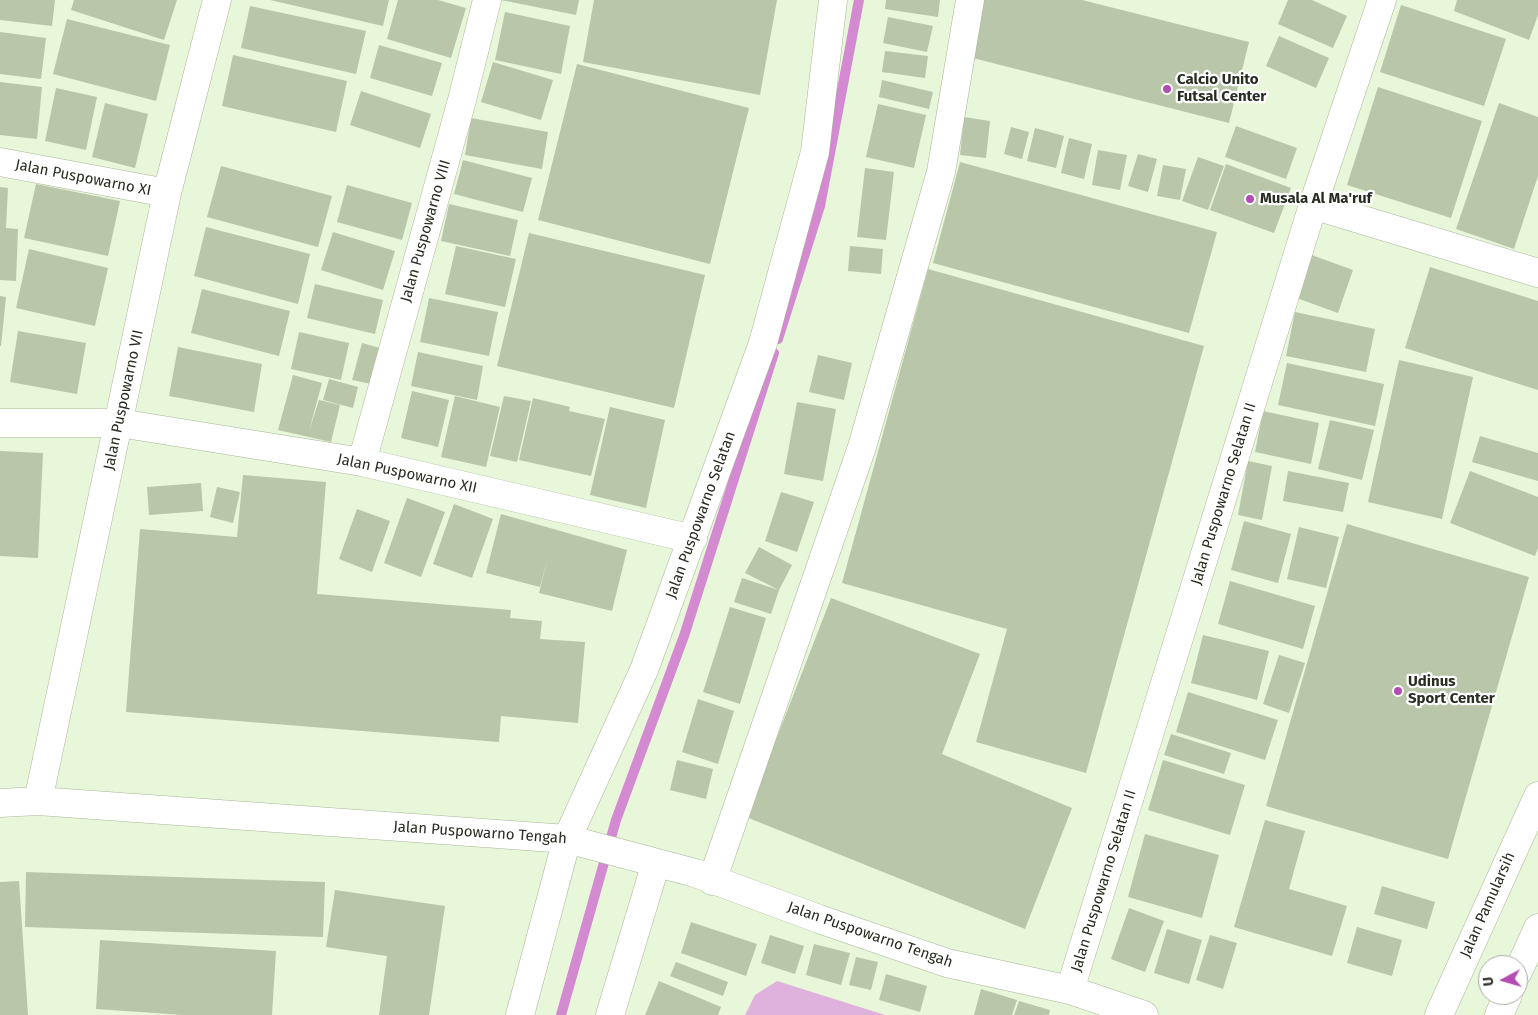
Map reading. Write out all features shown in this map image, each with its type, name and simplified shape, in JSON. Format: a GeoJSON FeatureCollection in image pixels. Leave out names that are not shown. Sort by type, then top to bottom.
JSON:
{"type":"FeatureCollection","features":[{"type":"Feature","properties":{"kind":"main road","name":"Jalan Puspowarno VII"},"geometry":{"type":"LineString","coordinates":[[38,801],[167,194],[217,0]]}},
{"type":"Feature","properties":{"kind":"main road","name":"Jalan Puspowarno VIII"},"geometry":{"type":"LineString","coordinates":[[362,462],[462,100],[487,0]]}},
{"type":"Feature","properties":{"kind":"main road","name":"Jalan Puspowarno Selatan"},"geometry":{"type":"LineString","coordinates":[[520,1015],[574,841],[644,670],[693,540],[763,343],[815,152],[833,0]]}},
{"type":"Feature","properties":{"kind":"main road"},"geometry":{"type":"LineString","coordinates":[[712,881],[862,447],[940,172],[970,0]]}},
{"type":"Feature","properties":{"kind":"main road","name":"Jalan Puspowarno Selatan II"},"geometry":{"type":"LineString","coordinates":[[1070,990],[1313,205],[1382,0]]}},
{"type":"Feature","properties":{"kind":"main road","name":"Jalan Puspowarno XI"},"geometry":{"type":"LineString","coordinates":[[0,162],[167,194]]}},
{"type":"Feature","properties":{"kind":"main road"},"geometry":{"type":"LineString","coordinates":[[1313,205],[1538,273]]}},
{"type":"Feature","properties":{"kind":"main road","name":"Jalan Puspowarno XII"},"geometry":{"type":"LineString","coordinates":[[0,423],[119,423],[362,462],[693,540]]}},
{"type":"Feature","properties":{"kind":"main road","name":"Jalan Pamularsih"},"geometry":{"type":"LineString","coordinates":[[1438,1015],[1538,796]]}},
{"type":"Feature","properties":{"kind":"main road","name":"Jalan Puspowarno Tengah"},"geometry":{"type":"LineString","coordinates":[[0,803],[38,801],[574,841],[695,873],[712,881],[946,963],[1070,990],[1144,1015]]}},
{"type":"Feature","properties":{"kind":"main road"},"geometry":{"type":"LineString","coordinates":[[610,1015],[649,861]]}},
{"type":"Feature","properties":{"kind":"main road"},"geometry":{"type":"LineString","coordinates":[[1526,955],[1538,928]]}},
{"type":"Feature","properties":{"kind":"shaded area"},"geometry":{"type":"Polygon","coordinates":[[[777,981],[885,1015],[745,1015],[755,995],[777,981]]]}},
{"type":"Feature","properties":{"kind":"building"},"geometry":{"type":"Polygon","coordinates":[[[0,0],[55,0],[52,26],[0,20],[0,0]]]}},
{"type":"Feature","properties":{"kind":"building"},"geometry":{"type":"Polygon","coordinates":[[[74,0],[177,0],[164,40],[71,10],[74,0]]]}},
{"type":"Feature","properties":{"kind":"building"},"geometry":{"type":"Polygon","coordinates":[[[270,0],[389,0],[383,26],[270,0]]]}},
{"type":"Feature","properties":{"kind":"building"},"geometry":{"type":"Polygon","coordinates":[[[398,0],[438,0],[466,8],[451,58],[387,39],[398,0]]]}},
{"type":"Feature","properties":{"kind":"building"},"geometry":{"type":"Polygon","coordinates":[[[501,0],[579,0],[576,15],[501,0]]]}},
{"type":"Feature","properties":{"kind":"building"},"geometry":{"type":"Polygon","coordinates":[[[594,0],[777,0],[760,95],[583,62],[594,0]]]}},
{"type":"Feature","properties":{"kind":"building"},"geometry":{"type":"Polygon","coordinates":[[[886,0],[940,0],[938,17],[885,9],[886,0]]]}},
{"type":"Feature","properties":{"kind":"building","name":"Calcio Unito Futsal Center"},"geometry":{"type":"Polygon","coordinates":[[[979,0],[1082,0],[1249,42],[1229,123],[965,56],[979,0]]]}},
{"type":"Feature","properties":{"kind":"building"},"geometry":{"type":"Polygon","coordinates":[[[1288,0],[1312,0],[1347,16],[1333,48],[1278,24],[1288,0]]]}},
{"type":"Feature","properties":{"kind":"building"},"geometry":{"type":"Polygon","coordinates":[[[1457,0],[1538,0],[1538,15],[1529,40],[1454,11],[1457,0]]]}},
{"type":"Feature","properties":{"kind":"building"},"geometry":{"type":"Polygon","coordinates":[[[1401,5],[1506,39],[1484,106],[1380,72],[1401,5]]]}},
{"type":"Feature","properties":{"kind":"building"},"geometry":{"type":"Polygon","coordinates":[[[250,6],[366,31],[356,74],[241,48],[250,6]]]}},
{"type":"Feature","properties":{"kind":"building"},"geometry":{"type":"Polygon","coordinates":[[[505,12],[570,26],[561,74],[495,60],[505,12]]]}},
{"type":"Feature","properties":{"kind":"building"},"geometry":{"type":"Polygon","coordinates":[[[888,17],[933,26],[927,52],[883,43],[888,17]]]}},
{"type":"Feature","properties":{"kind":"building"},"geometry":{"type":"Polygon","coordinates":[[[67,19],[170,45],[156,101],[53,74],[67,19]]]}},
{"type":"Feature","properties":{"kind":"building"},"geometry":{"type":"Polygon","coordinates":[[[0,32],[46,38],[41,79],[0,74],[0,32]]]}},
{"type":"Feature","properties":{"kind":"building"},"geometry":{"type":"Polygon","coordinates":[[[1279,36],[1329,58],[1316,88],[1266,66],[1279,36]]]}},
{"type":"Feature","properties":{"kind":"building"},"geometry":{"type":"Polygon","coordinates":[[[379,45],[442,63],[432,96],[370,78],[379,45]]]}},
{"type":"Feature","properties":{"kind":"building"},"geometry":{"type":"Polygon","coordinates":[[[885,51],[928,56],[925,78],[882,72],[885,51]]]}},
{"type":"Feature","properties":{"kind":"building"},"geometry":{"type":"Polygon","coordinates":[[[233,55],[347,81],[336,132],[222,106],[233,55]]]}},
{"type":"Feature","properties":{"kind":"building"},"geometry":{"type":"Polygon","coordinates":[[[493,62],[553,80],[541,120],[481,102],[493,62]]]}},
{"type":"Feature","properties":{"kind":"building"},"geometry":{"type":"Polygon","coordinates":[[[577,64],[749,108],[710,264],[538,220],[577,64]]]}},
{"type":"Feature","properties":{"kind":"building"},"geometry":{"type":"Polygon","coordinates":[[[882,80],[933,92],[929,109],[879,97],[882,80]]]}},
{"type":"Feature","properties":{"kind":"building"},"geometry":{"type":"Polygon","coordinates":[[[0,82],[42,87],[37,139],[0,135],[0,82]]]}},
{"type":"Feature","properties":{"kind":"building"},"geometry":{"type":"Polygon","coordinates":[[[1378,87],[1482,121],[1451,218],[1347,185],[1378,87]]]}},
{"type":"Feature","properties":{"kind":"building"},"geometry":{"type":"Polygon","coordinates":[[[56,88],[97,97],[86,150],[45,141],[56,88]]]}},
{"type":"Feature","properties":{"kind":"building"},"geometry":{"type":"Polygon","coordinates":[[[361,91],[431,114],[420,148],[350,125],[361,91]]]}},
{"type":"Feature","properties":{"kind":"building"},"geometry":{"type":"Polygon","coordinates":[[[105,103],[148,114],[135,168],[92,157],[105,103]]]}},
{"type":"Feature","properties":{"kind":"building"},"geometry":{"type":"Polygon","coordinates":[[[1499,103],[1538,117],[1538,176],[1514,249],[1456,229],[1499,103]]]}},
{"type":"Feature","properties":{"kind":"building"},"geometry":{"type":"Polygon","coordinates":[[[878,104],[926,115],[914,168],[866,157],[878,104]]]}},
{"type":"Feature","properties":{"kind":"building"},"geometry":{"type":"Polygon","coordinates":[[[964,117],[990,121],[986,158],[960,155],[964,117]]]}},
{"type":"Feature","properties":{"kind":"building"},"geometry":{"type":"Polygon","coordinates":[[[471,118],[548,132],[542,169],[465,155],[471,118]]]}},
{"type":"Feature","properties":{"kind":"building"},"geometry":{"type":"Polygon","coordinates":[[[1236,126],[1297,148],[1286,179],[1225,157],[1236,126]]]}},
{"type":"Feature","properties":{"kind":"building"},"geometry":{"type":"Polygon","coordinates":[[[1011,127],[1029,132],[1022,159],[1004,154],[1011,127]]]}},
{"type":"Feature","properties":{"kind":"building"},"geometry":{"type":"Polygon","coordinates":[[[1035,128],[1064,136],[1056,168],[1027,161],[1035,128]]]}},
{"type":"Feature","properties":{"kind":"building"},"geometry":{"type":"Polygon","coordinates":[[[1069,138],[1092,144],[1084,179],[1061,173],[1069,138]]]}},
{"type":"Feature","properties":{"kind":"building"},"geometry":{"type":"Polygon","coordinates":[[[1098,150],[1127,155],[1120,190],[1092,185],[1098,150]]]}},
{"type":"Feature","properties":{"kind":"building"},"geometry":{"type":"Polygon","coordinates":[[[1138,154],[1157,159],[1148,192],[1128,186],[1138,154]]]}},
{"type":"Feature","properties":{"kind":"building"},"geometry":{"type":"Polygon","coordinates":[[[1198,157],[1224,166],[1208,210],[1182,201],[1198,157]]]}},
{"type":"Feature","properties":{"kind":"building"},"geometry":{"type":"Polygon","coordinates":[[[463,160],[532,178],[523,212],[454,194],[463,160]]]}},
{"type":"Feature","properties":{"kind":"building"},"geometry":{"type":"Polygon","coordinates":[[[960,162],[1217,232],[1189,333],[933,263],[960,162]]]}},
{"type":"Feature","properties":{"kind":"building","name":"Musala Al Ma'ruf"},"geometry":{"type":"Polygon","coordinates":[[[1226,164],[1291,188],[1274,233],[1210,210],[1226,164]]]}},
{"type":"Feature","properties":{"kind":"building"},"geometry":{"type":"Polygon","coordinates":[[[1163,165],[1186,169],[1180,200],[1157,196],[1163,165]]]}},
{"type":"Feature","properties":{"kind":"building"},"geometry":{"type":"Polygon","coordinates":[[[221,166],[332,196],[318,247],[207,217],[221,166]]]}},
{"type":"Feature","properties":{"kind":"building"},"geometry":{"type":"Polygon","coordinates":[[[865,168],[894,172],[886,240],[857,237],[865,168]]]}},
{"type":"Feature","properties":{"kind":"building"},"geometry":{"type":"Polygon","coordinates":[[[36,184],[120,201],[108,256],[24,238],[36,184]]]}},
{"type":"Feature","properties":{"kind":"building"},"geometry":{"type":"Polygon","coordinates":[[[347,185],[412,203],[402,240],[337,222],[347,185]]]}},
{"type":"Feature","properties":{"kind":"building"},"geometry":{"type":"Polygon","coordinates":[[[0,187],[8,188],[6,228],[18,229],[16,281],[0,280],[0,187]]]}},
{"type":"Feature","properties":{"kind":"building"},"geometry":{"type":"Polygon","coordinates":[[[449,204],[518,220],[510,256],[441,241],[449,204]]]}},
{"type":"Feature","properties":{"kind":"building"},"geometry":{"type":"Polygon","coordinates":[[[206,227],[310,254],[298,304],[194,276],[206,227]]]}},
{"type":"Feature","properties":{"kind":"building"},"geometry":{"type":"Polygon","coordinates":[[[333,232],[395,251],[383,290],[321,270],[333,232]]]}},
{"type":"Feature","properties":{"kind":"building"},"geometry":{"type":"Polygon","coordinates":[[[529,233],[705,275],[674,408],[497,366],[529,233]]]}},
{"type":"Feature","properties":{"kind":"building"},"geometry":{"type":"Polygon","coordinates":[[[456,246],[516,259],[505,307],[445,294],[456,246]]]}},
{"type":"Feature","properties":{"kind":"building"},"geometry":{"type":"Polygon","coordinates":[[[850,246],[883,249],[881,274],[848,271],[850,246]]]}},
{"type":"Feature","properties":{"kind":"building"},"geometry":{"type":"Polygon","coordinates":[[[29,249],[108,268],[95,326],[16,308],[29,249]]]}},
{"type":"Feature","properties":{"kind":"building"},"geometry":{"type":"Polygon","coordinates":[[[1306,253],[1353,270],[1338,313],[1291,296],[1306,253]]]}},
{"type":"Feature","properties":{"kind":"building"},"geometry":{"type":"Polygon","coordinates":[[[1430,267],[1538,301],[1538,390],[1405,348],[1430,267]]]}},
{"type":"Feature","properties":{"kind":"building"},"geometry":{"type":"Polygon","coordinates":[[[928,269],[1204,346],[1086,773],[976,742],[1007,629],[842,583],[928,269]]]}},
{"type":"Feature","properties":{"kind":"building"},"geometry":{"type":"Polygon","coordinates":[[[315,284],[383,300],[375,334],[307,318],[315,284]]]}},
{"type":"Feature","properties":{"kind":"building"},"geometry":{"type":"Polygon","coordinates":[[[202,289],[290,311],[279,356],[191,333],[202,289]]]}},
{"type":"Feature","properties":{"kind":"building"},"geometry":{"type":"Polygon","coordinates":[[[0,296],[6,297],[1,346],[0,346],[0,296]]]}},
{"type":"Feature","properties":{"kind":"building"},"geometry":{"type":"Polygon","coordinates":[[[429,298],[498,312],[489,356],[420,342],[429,298]]]}},
{"type":"Feature","properties":{"kind":"building"},"geometry":{"type":"Polygon","coordinates":[[[1295,312],[1375,329],[1366,372],[1286,356],[1295,312]]]}},
{"type":"Feature","properties":{"kind":"building"},"geometry":{"type":"Polygon","coordinates":[[[18,331],[86,343],[77,394],[10,382],[18,331]]]}},
{"type":"Feature","properties":{"kind":"building"},"geometry":{"type":"Polygon","coordinates":[[[299,332],[349,343],[341,380],[291,369],[299,332]]]}},
{"type":"Feature","properties":{"kind":"building"},"geometry":{"type":"Polygon","coordinates":[[[362,343],[380,348],[371,384],[352,380],[362,343]]]}},
{"type":"Feature","properties":{"kind":"building"},"geometry":{"type":"Polygon","coordinates":[[[178,347],[262,364],[254,412],[169,396],[178,347]]]}},
{"type":"Feature","properties":{"kind":"building"},"geometry":{"type":"Polygon","coordinates":[[[418,352],[483,366],[477,400],[411,386],[418,352]]]}},
{"type":"Feature","properties":{"kind":"building"},"geometry":{"type":"Polygon","coordinates":[[[818,355],[852,363],[844,400],[809,392],[818,355]]]}},
{"type":"Feature","properties":{"kind":"building"},"geometry":{"type":"Polygon","coordinates":[[[1399,360],[1473,377],[1442,519],[1368,502],[1399,360]]]}},
{"type":"Feature","properties":{"kind":"building"},"geometry":{"type":"Polygon","coordinates":[[[1287,363],[1384,384],[1375,426],[1278,405],[1287,363]]]}},
{"type":"Feature","properties":{"kind":"building"},"geometry":{"type":"Polygon","coordinates":[[[293,375],[322,383],[309,431],[319,400],[340,405],[331,442],[278,430],[293,375]]]}},
{"type":"Feature","properties":{"kind":"building"},"geometry":{"type":"Polygon","coordinates":[[[329,379],[358,387],[353,408],[323,400],[329,379]]]}},
{"type":"Feature","properties":{"kind":"building"},"geometry":{"type":"Polygon","coordinates":[[[412,391],[449,400],[438,447],[401,438],[412,391]]]}},
{"type":"Feature","properties":{"kind":"building"},"geometry":{"type":"Polygon","coordinates":[[[455,396],[500,407],[486,467],[441,457],[455,396]]]}},
{"type":"Feature","properties":{"kind":"building"},"geometry":{"type":"Polygon","coordinates":[[[504,396],[531,401],[517,462],[490,456],[504,396]]]}},
{"type":"Feature","properties":{"kind":"building"},"geometry":{"type":"Polygon","coordinates":[[[533,398],[570,407],[569,411],[605,419],[591,476],[519,460],[533,398]]]}},
{"type":"Feature","properties":{"kind":"building"},"geometry":{"type":"Polygon","coordinates":[[[797,402],[836,409],[823,481],[784,474],[797,402]]]}},
{"type":"Feature","properties":{"kind":"building"},"geometry":{"type":"Polygon","coordinates":[[[610,407],[665,420],[646,508],[590,495],[610,407]]]}},
{"type":"Feature","properties":{"kind":"building"},"geometry":{"type":"Polygon","coordinates":[[[1263,411],[1319,423],[1311,464],[1255,452],[1263,411]]]}},
{"type":"Feature","properties":{"kind":"building"},"geometry":{"type":"Polygon","coordinates":[[[1330,420],[1374,430],[1362,480],[1318,469],[1330,420]]]}},
{"type":"Feature","properties":{"kind":"building"},"geometry":{"type":"Polygon","coordinates":[[[1480,436],[1538,453],[1538,481],[1472,462],[1480,436]]]}},
{"type":"Feature","properties":{"kind":"building"},"geometry":{"type":"Polygon","coordinates":[[[0,451],[43,453],[38,558],[0,556],[0,451]]]}},
{"type":"Feature","properties":{"kind":"building"},"geometry":{"type":"Polygon","coordinates":[[[1248,461],[1272,466],[1262,520],[1238,515],[1248,461]]]}},
{"type":"Feature","properties":{"kind":"building"},"geometry":{"type":"Polygon","coordinates":[[[1288,471],[1349,483],[1343,512],[1283,501],[1288,471]]]}},
{"type":"Feature","properties":{"kind":"building"},"geometry":{"type":"Polygon","coordinates":[[[1470,471],[1538,497],[1538,548],[1535,556],[1450,523],[1470,471]]]}},
{"type":"Feature","properties":{"kind":"building"},"geometry":{"type":"Polygon","coordinates":[[[243,475],[326,482],[317,594],[511,610],[510,618],[542,621],[540,639],[585,642],[578,723],[501,716],[499,742],[126,712],[140,529],[237,537],[243,475]]]}},
{"type":"Feature","properties":{"kind":"building"},"geometry":{"type":"Polygon","coordinates":[[[201,483],[203,511],[149,515],[147,487],[201,483]]]}},
{"type":"Feature","properties":{"kind":"building"},"geometry":{"type":"Polygon","coordinates":[[[217,487],[240,492],[233,523],[210,517],[217,487]]]}},
{"type":"Feature","properties":{"kind":"building"},"geometry":{"type":"Polygon","coordinates":[[[781,492],[814,502],[797,552],[765,541],[781,492]]]}},
{"type":"Feature","properties":{"kind":"building"},"geometry":{"type":"Polygon","coordinates":[[[407,498],[445,512],[421,577],[384,563],[407,498]]]}},
{"type":"Feature","properties":{"kind":"building"},"geometry":{"type":"Polygon","coordinates":[[[454,504],[493,519],[472,578],[433,564],[454,504]]]}},
{"type":"Feature","properties":{"kind":"building"},"geometry":{"type":"Polygon","coordinates":[[[357,509],[390,521],[372,572],[339,559],[357,509]]]}},
{"type":"Feature","properties":{"kind":"building"},"geometry":{"type":"Polygon","coordinates":[[[501,514],[627,550],[612,611],[539,593],[548,557],[540,587],[486,573],[501,514]]]}},
{"type":"Feature","properties":{"kind":"building"},"geometry":{"type":"Polygon","coordinates":[[[1244,521],[1291,534],[1278,583],[1231,570],[1244,521]]]}},
{"type":"Feature","properties":{"kind":"building","name":"Udinus Sport Center"},"geometry":{"type":"Polygon","coordinates":[[[1347,524],[1529,577],[1448,859],[1266,806],[1347,524]]]}},
{"type":"Feature","properties":{"kind":"building"},"geometry":{"type":"Polygon","coordinates":[[[1299,527],[1339,537],[1326,588],[1287,579],[1299,527]]]}},
{"type":"Feature","properties":{"kind":"building"},"geometry":{"type":"Polygon","coordinates":[[[759,547],[792,565],[779,590],[745,573],[759,547]]]}},
{"type":"Feature","properties":{"kind":"building"},"geometry":{"type":"Polygon","coordinates":[[[742,578],[779,590],[771,614],[734,602],[742,578]]]}},
{"type":"Feature","properties":{"kind":"building"},"geometry":{"type":"Polygon","coordinates":[[[1230,581],[1315,606],[1303,649],[1218,624],[1230,581]]]}},
{"type":"Feature","properties":{"kind":"building"},"geometry":{"type":"Polygon","coordinates":[[[831,598],[980,654],[942,754],[1072,808],[1025,929],[746,817],[831,598]]]}},
{"type":"Feature","properties":{"kind":"building"},"geometry":{"type":"Polygon","coordinates":[[[730,607],[766,618],[740,704],[703,692],[730,607]]]}},
{"type":"Feature","properties":{"kind":"building"},"geometry":{"type":"Polygon","coordinates":[[[1203,635],[1269,651],[1257,700],[1191,683],[1203,635]]]}},
{"type":"Feature","properties":{"kind":"building"},"geometry":{"type":"Polygon","coordinates":[[[1279,655],[1305,663],[1289,713],[1263,704],[1279,655]]]}},
{"type":"Feature","properties":{"kind":"building"},"geometry":{"type":"Polygon","coordinates":[[[1188,692],[1278,720],[1265,760],[1176,732],[1188,692]]]}},
{"type":"Feature","properties":{"kind":"building"},"geometry":{"type":"Polygon","coordinates":[[[698,699],[734,711],[718,764],[682,752],[698,699]]]}},
{"type":"Feature","properties":{"kind":"building"},"geometry":{"type":"Polygon","coordinates":[[[1171,734],[1231,753],[1224,774],[1164,755],[1171,734]]]}},
{"type":"Feature","properties":{"kind":"building"},"geometry":{"type":"Polygon","coordinates":[[[677,760],[713,769],[706,799],[670,790],[677,760]]]}},
{"type":"Feature","properties":{"kind":"building"},"geometry":{"type":"Polygon","coordinates":[[[1163,760],[1245,785],[1230,835],[1148,810],[1163,760]]]}},
{"type":"Feature","properties":{"kind":"building"},"geometry":{"type":"Polygon","coordinates":[[[1265,820],[1305,831],[1289,889],[1347,906],[1332,956],[1234,927],[1265,820]]]}},
{"type":"Feature","properties":{"kind":"building"},"geometry":{"type":"Polygon","coordinates":[[[1145,834],[1219,855],[1202,918],[1128,897],[1145,834]]]}},
{"type":"Feature","properties":{"kind":"building"},"geometry":{"type":"Polygon","coordinates":[[[26,872],[325,882],[323,937],[25,927],[26,872]]]}},
{"type":"Feature","properties":{"kind":"building"},"geometry":{"type":"Polygon","coordinates":[[[19,881],[28,1015],[0,1015],[0,882],[19,881]]]}},
{"type":"Feature","properties":{"kind":"building"},"geometry":{"type":"Polygon","coordinates":[[[1382,886],[1435,902],[1427,929],[1374,914],[1382,886]]]}},
{"type":"Feature","properties":{"kind":"building"},"geometry":{"type":"Polygon","coordinates":[[[335,890],[445,906],[429,1015],[379,1015],[387,956],[326,947],[335,890]]]}},
{"type":"Feature","properties":{"kind":"building"},"geometry":{"type":"Polygon","coordinates":[[[1129,908],[1164,921],[1145,972],[1111,959],[1129,908]]]}},
{"type":"Feature","properties":{"kind":"building"},"geometry":{"type":"Polygon","coordinates":[[[691,922],[757,944],[746,976],[681,953],[691,922]]]}},
{"type":"Feature","properties":{"kind":"building"},"geometry":{"type":"Polygon","coordinates":[[[1357,927],[1402,940],[1392,976],[1347,963],[1357,927]]]}},
{"type":"Feature","properties":{"kind":"building"},"geometry":{"type":"Polygon","coordinates":[[[1167,929],[1202,940],[1189,984],[1154,973],[1167,929]]]}},
{"type":"Feature","properties":{"kind":"building"},"geometry":{"type":"Polygon","coordinates":[[[770,935],[804,946],[795,974],[761,963],[770,935]]]}},
{"type":"Feature","properties":{"kind":"building"},"geometry":{"type":"Polygon","coordinates":[[[1210,935],[1237,943],[1223,989],[1196,980],[1210,935]]]}},
{"type":"Feature","properties":{"kind":"building"},"geometry":{"type":"Polygon","coordinates":[[[100,940],[276,951],[272,1015],[183,1015],[96,1009],[100,940]]]}},
{"type":"Feature","properties":{"kind":"building"},"geometry":{"type":"Polygon","coordinates":[[[814,944],[850,953],[841,985],[806,975],[814,944]]]}},
{"type":"Feature","properties":{"kind":"building"},"geometry":{"type":"Polygon","coordinates":[[[856,957],[878,962],[871,990],[849,985],[856,957]]]}},
{"type":"Feature","properties":{"kind":"building"},"geometry":{"type":"Polygon","coordinates":[[[676,962],[728,982],[723,996],[670,976],[676,962]]]}},
{"type":"Feature","properties":{"kind":"building"},"geometry":{"type":"Polygon","coordinates":[[[886,974],[927,986],[920,1012],[879,1000],[886,974]]]}},
{"type":"Feature","properties":{"kind":"building"},"geometry":{"type":"Polygon","coordinates":[[[659,981],[721,1007],[718,1015],[645,1015],[659,981]]]}},
{"type":"Feature","properties":{"kind":"building"},"geometry":{"type":"Polygon","coordinates":[[[981,989],[1017,1000],[1012,1015],[974,1015],[981,989]]]}},
{"type":"Feature","properties":{"kind":"building"},"geometry":{"type":"Polygon","coordinates":[[[1019,1001],[1050,1010],[1049,1015],[1014,1015],[1019,1001]]]}},
{"type":"Feature","properties":{"kind":"waterway"},"geometry":{"type":"LineString","coordinates":[[778,339],[820,206],[859,0]]}},
{"type":"Feature","properties":{"kind":"waterway"},"geometry":{"type":"LineString","coordinates":[[561,1015],[616,820],[684,636],[774,353]]}},
{"type":"Feature","properties":{"kind":"place","name":"Calcio Unito Futsal Center"},"geometry":{"type":"Point","coordinates":[1167,89]}},
{"type":"Feature","properties":{"kind":"place","name":"Musala Al Ma'ruf"},"geometry":{"type":"Point","coordinates":[1250,199]}},
{"type":"Feature","properties":{"kind":"place","name":"Udinus Sport Center"},"geometry":{"type":"Point","coordinates":[1398,691]}}]}
